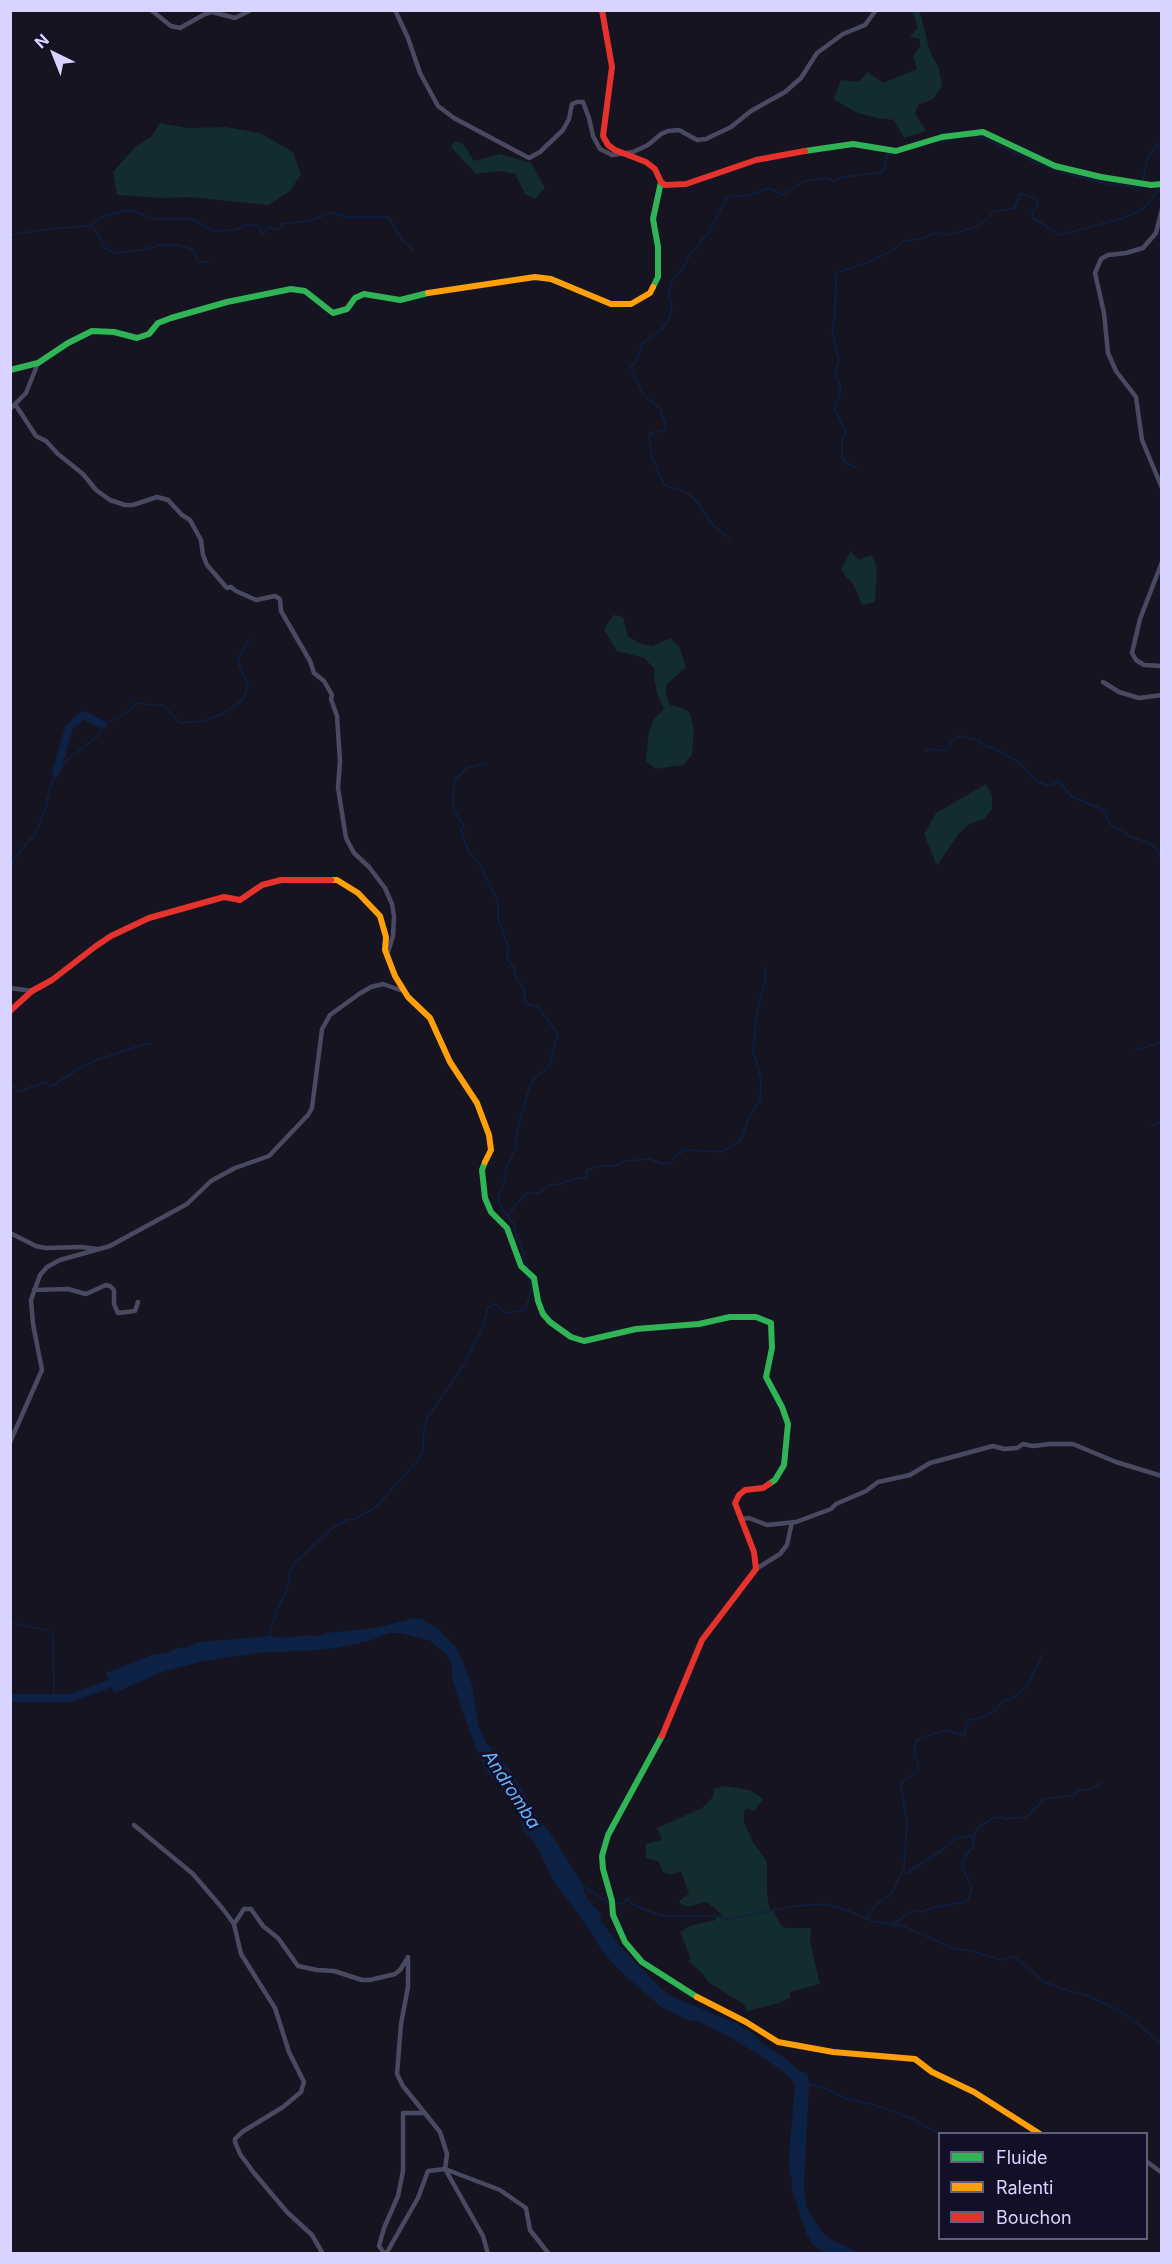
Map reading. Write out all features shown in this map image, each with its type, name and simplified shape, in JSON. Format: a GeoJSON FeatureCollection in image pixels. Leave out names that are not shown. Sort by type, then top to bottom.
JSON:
{"type":"FeatureCollection","features":[{"type":"Feature","properties":{"kind":"street"},"geometry":{"type":"LineString","coordinates":[[151,10],[171,26],[180,28],[212,12],[235,18],[251,10]]}},
{"type":"Feature","properties":{"kind":"street"},"geometry":{"type":"LineString","coordinates":[[395,10],[420,73],[431,97],[438,106],[453,118],[529,158],[540,152],[563,130],[569,119],[572,104],[577,102],[583,102],[593,136],[600,148],[612,155],[633,152],[668,131],[679,130],[697,140],[706,139],[731,127],[751,111],[785,92],[801,78],[817,53],[843,34],[865,25],[876,10]]}},
{"type":"Feature","properties":{"kind":"street"},"geometry":{"type":"LineString","coordinates":[[602,10],[612,67],[603,136],[608,145],[655,169],[661,182],[665,185],[686,184],[756,160],[834,146],[853,144],[896,151],[942,137],[983,132],[1055,166],[1101,177],[1151,185],[1161,184]]}},
{"type":"Feature","properties":{"kind":"street"},"geometry":{"type":"LineString","coordinates":[[10,370],[38,363],[68,343],[92,331],[114,332],[137,338],[149,334],[158,323],[171,318],[227,302],[291,289],[304,291],[333,314],[347,309],[355,298],[364,294],[400,300],[416,295],[535,278],[551,279],[611,304],[631,304],[650,293],[658,277],[658,247],[653,219],[661,182]]}},
{"type":"Feature","properties":{"kind":"street"},"geometry":{"type":"LineString","coordinates":[[1161,208],[1156,233],[1143,248],[1108,255],[1101,260],[1095,273],[1104,313],[1108,353],[1116,371],[1136,397],[1143,440],[1161,488]]}},
{"type":"Feature","properties":{"kind":"street"},"geometry":{"type":"LineString","coordinates":[[10,409],[26,393],[38,363]]}},
{"type":"Feature","properties":{"kind":"street"},"geometry":{"type":"LineString","coordinates":[[15,404],[36,436],[46,441],[58,454],[84,474],[96,490],[110,500],[125,505],[133,505],[157,497],[168,500],[182,516],[190,520],[201,540],[207,565],[227,588],[231,587],[256,600],[275,596],[280,599],[281,611],[310,661],[314,673],[324,681],[332,695],[337,716],[339,788],[346,838],[354,853],[369,867],[385,888],[392,904],[393,936],[387,955]]}},
{"type":"Feature","properties":{"kind":"street"},"geometry":{"type":"LineString","coordinates":[[1161,561],[1140,620],[1131,654],[1144,664],[1161,666]]}},
{"type":"Feature","properties":{"kind":"street"},"geometry":{"type":"LineString","coordinates":[[1103,682],[1119,692],[1139,698],[1161,694]]}},
{"type":"Feature","properties":{"kind":"street"},"geometry":{"type":"LineString","coordinates":[[10,1011],[32,991],[52,980],[111,936],[149,918],[224,897],[240,900],[262,885],[281,880],[337,880],[358,893],[380,916],[388,963],[408,997],[430,1018],[450,1062],[477,1103],[489,1135],[490,1150],[482,1170],[485,1198],[491,1212],[507,1228],[521,1266],[534,1278],[538,1301],[543,1314],[550,1322],[565,1333],[584,1341],[636,1329],[699,1324],[730,1317],[756,1317],[771,1323],[772,1348],[766,1377],[788,1424],[787,1449],[780,1473],[770,1485],[745,1490],[735,1503],[754,1552],[756,1569]]}},
{"type":"Feature","properties":{"kind":"street"},"geometry":{"type":"LineString","coordinates":[[10,1442],[42,1370],[31,1300],[40,1275],[47,1267],[60,1260],[110,1246],[187,1204],[211,1181],[235,1168],[269,1156],[312,1108],[322,1029],[330,1015],[371,987],[383,984],[405,991]]}},
{"type":"Feature","properties":{"kind":"street"},"geometry":{"type":"LineString","coordinates":[[10,988],[32,991]]}},
{"type":"Feature","properties":{"kind":"street"},"geometry":{"type":"LineString","coordinates":[[10,1233],[45,1248],[81,1247],[99,1250]]}},
{"type":"Feature","properties":{"kind":"street"},"geometry":{"type":"LineString","coordinates":[[34,1290],[68,1289],[86,1294],[106,1285],[114,1290],[114,1304],[118,1313],[135,1311],[138,1302]]}},
{"type":"Feature","properties":{"kind":"street"},"geometry":{"type":"LineString","coordinates":[[742,1519],[749,1518],[767,1525],[792,1522],[831,1509],[836,1504],[866,1491],[878,1482],[910,1475],[930,1463],[993,1446],[1002,1449],[1017,1448],[1023,1444],[1033,1446],[1073,1444],[1116,1462],[1161,1476]]}},
{"type":"Feature","properties":{"kind":"street"},"geometry":{"type":"LineString","coordinates":[[792,1522],[787,1545],[780,1554],[756,1569],[702,1640],[658,1745],[608,1835],[602,1856],[614,1915],[625,1942],[642,1962],[708,2004],[746,2022],[777,2042],[832,2052],[915,2059],[932,2072],[974,2092],[1038,2132]]}},
{"type":"Feature","properties":{"kind":"street"},"geometry":{"type":"LineString","coordinates":[[134,1825],[193,1874],[234,1924],[241,1954],[275,2008],[289,2052],[304,2082],[301,2092],[289,2102],[237,2137],[236,2146],[259,2180],[287,2212],[312,2235],[323,2253]]}},
{"type":"Feature","properties":{"kind":"street"},"geometry":{"type":"LineString","coordinates":[[234,1924],[244,1909],[251,1910],[263,1926],[278,1938],[298,1966],[334,1971],[362,1980],[395,1974],[400,1971],[408,1957],[408,1987],[401,2024],[397,2074],[403,2086],[440,2132],[447,2154],[445,2169],[483,2235],[488,2253]]}},
{"type":"Feature","properties":{"kind":"street"},"geometry":{"type":"LineString","coordinates":[[425,2113],[403,2113],[403,2170],[399,2196],[384,2228],[379,2246],[386,2253],[418,2198],[428,2171],[445,2169],[500,2190],[526,2208],[530,2230],[549,2253]]}},
{"type":"Feature","properties":{"kind":"street"},"geometry":{"type":"LineString","coordinates":[[1148,2163],[1161,2173]]}},
{"type":"Feature","properties":{"kind":"green space"},"geometry":{"type":"Polygon","coordinates":[[[912,11],[920,12],[930,52],[939,69],[942,86],[933,99],[918,105],[915,114],[926,131],[904,138],[894,120],[855,112],[834,99],[841,80],[858,82],[868,72],[883,83],[917,69],[913,57],[920,46],[920,39],[910,37],[918,27],[912,11]]]}},
{"type":"Feature","properties":{"kind":"green space"},"geometry":{"type":"Polygon","coordinates":[[[160,123],[187,128],[226,127],[260,133],[293,152],[301,174],[290,191],[269,205],[189,197],[117,195],[113,172],[136,146],[151,137],[160,123]]]}},
{"type":"Feature","properties":{"kind":"green space"},"geometry":{"type":"Polygon","coordinates":[[[455,141],[463,144],[474,161],[500,154],[531,163],[545,188],[535,199],[525,194],[515,174],[500,171],[476,174],[451,147],[455,141]]]}},
{"type":"Feature","properties":{"kind":"green space"},"geometry":{"type":"Polygon","coordinates":[[[851,551],[858,560],[872,555],[877,568],[875,602],[862,605],[854,586],[841,570],[851,551]]]}},
{"type":"Feature","properties":{"kind":"green space"},"geometry":{"type":"Polygon","coordinates":[[[613,615],[623,617],[628,636],[641,644],[653,646],[670,638],[679,646],[686,667],[666,685],[666,695],[670,705],[683,708],[690,713],[694,731],[692,755],[683,765],[655,769],[646,761],[649,731],[654,719],[664,709],[657,694],[655,669],[644,658],[617,651],[604,630],[613,615]]]}},
{"type":"Feature","properties":{"kind":"green space"},"geometry":{"type":"Polygon","coordinates":[[[986,784],[992,796],[992,809],[984,819],[970,824],[959,833],[937,866],[924,834],[936,813],[986,784]]]}},
{"type":"Feature","properties":{"kind":"green space"},"geometry":{"type":"Polygon","coordinates":[[[725,1786],[750,1790],[763,1799],[754,1811],[747,1808],[744,1811],[744,1823],[754,1844],[767,1861],[767,1893],[770,1911],[773,1911],[785,1928],[811,1928],[810,1942],[820,1984],[790,1992],[790,1998],[776,2004],[747,2011],[745,2005],[708,1982],[702,1973],[688,1961],[691,1959],[680,1932],[689,1926],[716,1920],[716,1917],[721,1914],[707,1902],[688,1907],[681,1904],[679,1901],[689,1894],[681,1871],[671,1875],[663,1872],[658,1861],[646,1858],[646,1844],[662,1840],[657,1828],[702,1808],[713,1797],[714,1789],[725,1786]]]}},
{"type":"Feature","properties":{"kind":"water"},"geometry":{"type":"Polygon","coordinates":[[[414,1618],[422,1619],[438,1629],[456,1647],[472,1684],[478,1725],[487,1744],[511,1771],[537,1817],[549,1831],[579,1878],[587,1898],[601,1915],[601,1921],[621,1948],[668,1995],[736,2023],[754,2034],[760,2042],[785,2058],[800,2072],[807,2073],[809,2083],[804,2186],[806,2204],[809,2213],[823,2233],[859,2253],[826,2253],[814,2246],[807,2235],[791,2186],[789,2168],[795,2086],[793,2081],[761,2056],[726,2035],[660,2006],[619,1970],[602,1951],[553,1880],[535,1843],[523,1830],[517,1806],[488,1773],[463,1713],[453,1681],[451,1663],[446,1654],[429,1640],[400,1633],[389,1633],[372,1640],[337,1648],[265,1652],[204,1661],[162,1672],[114,1693],[106,1673],[152,1655],[170,1652],[179,1647],[185,1648],[198,1642],[271,1636],[280,1638],[310,1635],[317,1637],[326,1633],[375,1628],[414,1618]]]}},
{"type":"Feature","properties":{"kind":"waterway"},"geometry":{"type":"LineString","coordinates":[[972,136],[986,139],[1060,172],[1108,184],[1140,188]]}},
{"type":"Feature","properties":{"kind":"waterway"},"geometry":{"type":"LineString","coordinates":[[934,142],[953,139]]}},
{"type":"Feature","properties":{"kind":"waterway"},"geometry":{"type":"LineString","coordinates":[[1143,180],[1147,159],[1162,142]]}},
{"type":"Feature","properties":{"kind":"waterway"},"geometry":{"type":"LineString","coordinates":[[730,539],[714,526],[693,497],[682,490],[665,486],[652,457],[649,437],[650,433],[666,430],[665,424],[660,409],[643,394],[631,367],[636,362],[643,343],[661,330],[669,319],[672,307],[669,296],[671,282],[684,267],[690,254],[708,234],[726,199],[731,196],[747,196],[769,188],[784,195],[804,181],[827,178],[833,181],[842,177],[879,173],[883,171],[887,155],[895,153]]}},
{"type":"Feature","properties":{"kind":"waterway"},"geometry":{"type":"LineString","coordinates":[[856,467],[849,465],[842,458],[842,438],[846,433],[835,409],[841,391],[835,376],[839,360],[832,330],[835,318],[836,273],[869,262],[890,252],[904,241],[938,233],[948,235],[976,227],[988,219],[992,212],[1014,208],[1020,194],[1036,198],[1038,207],[1032,211],[1033,218],[1060,235],[1120,219],[1137,212],[1145,207],[1161,187]]}},
{"type":"Feature","properties":{"kind":"waterway"},"geometry":{"type":"LineString","coordinates":[[10,235],[89,226],[101,217],[127,210],[153,219],[193,219],[212,231],[235,230],[246,225],[255,225],[263,234],[269,227],[278,230],[282,224],[313,220],[331,212],[345,217],[388,217],[403,241],[413,250]]}},
{"type":"Feature","properties":{"kind":"waterway"},"geometry":{"type":"LineString","coordinates":[[91,225],[105,248],[116,253],[161,245],[177,245],[192,249],[198,262],[210,262]]}},
{"type":"Feature","properties":{"kind":"waterway"},"geometry":{"type":"LineString","coordinates":[[10,866],[34,836],[45,811],[50,787],[56,773],[67,760],[98,736],[105,723],[117,719],[136,703],[164,706],[180,723],[203,721],[223,714],[241,701],[248,685],[238,662],[249,639]]}},
{"type":"Feature","properties":{"kind":"waterway"},"geometry":{"type":"LineString","coordinates":[[56,773],[69,727],[84,715],[103,725]]}},
{"type":"Feature","properties":{"kind":"waterway"},"geometry":{"type":"LineString","coordinates":[[925,751],[948,749],[952,741],[959,736],[979,740],[983,745],[1019,762],[1036,781],[1050,786],[1059,781],[1071,796],[1106,811],[1108,821],[1113,827],[1155,847],[1162,861]]}},
{"type":"Feature","properties":{"kind":"waterway"},"geometry":{"type":"LineString","coordinates":[[487,763],[467,768],[455,780],[454,811],[464,825],[461,830],[468,851],[480,865],[498,902],[498,918],[508,947],[507,958],[515,970],[517,980],[524,988],[525,1003],[538,1007],[558,1034],[549,1066],[534,1079],[530,1086],[517,1130],[516,1147],[506,1168],[505,1181],[498,1195],[500,1205],[507,1216]]}},
{"type":"Feature","properties":{"kind":"waterway"},"geometry":{"type":"LineString","coordinates":[[528,1269],[514,1224],[507,1216],[526,1193],[539,1193],[552,1184],[557,1185],[586,1177],[587,1170],[601,1166],[614,1166],[625,1161],[650,1159],[662,1164],[671,1163],[685,1150],[722,1152],[740,1141],[750,1115],[760,1101],[761,1078],[753,1051],[757,1012],[766,978],[764,967]]}},
{"type":"Feature","properties":{"kind":"waterway"},"geometry":{"type":"LineString","coordinates":[[1134,1050],[1162,1041]]}},
{"type":"Feature","properties":{"kind":"waterway"},"geometry":{"type":"LineString","coordinates":[[10,1085],[13,1085],[18,1092],[46,1082],[52,1086],[97,1060],[151,1044]]}},
{"type":"Feature","properties":{"kind":"waterway"},"geometry":{"type":"LineString","coordinates":[[1152,1125],[1162,1121]]}},
{"type":"Feature","properties":{"kind":"waterway"},"geometry":{"type":"LineString","coordinates":[[269,1636],[277,1610],[290,1582],[289,1575],[294,1564],[331,1529],[376,1507],[419,1459],[423,1451],[424,1429],[428,1417],[465,1363],[482,1329],[488,1308],[495,1304],[507,1313],[525,1310],[532,1288],[527,1275]]}},
{"type":"Feature","properties":{"kind":"waterway"},"geometry":{"type":"LineString","coordinates":[[10,1623],[47,1630],[53,1634],[54,1698]]}},
{"type":"Feature","properties":{"kind":"waterway"},"geometry":{"type":"LineString","coordinates":[[867,1917],[877,1904],[891,1894],[904,1869],[907,1823],[901,1788],[902,1783],[916,1772],[919,1766],[914,1753],[916,1741],[947,1730],[964,1736],[967,1720],[980,1718],[995,1711],[1003,1700],[1016,1696],[1028,1685],[1043,1653]]}},
{"type":"Feature","properties":{"kind":"waterway","name":"Andromba"},"geometry":{"type":"LineString","coordinates":[[10,1698],[70,1698],[120,1680]]}},
{"type":"Feature","properties":{"kind":"waterway"},"geometry":{"type":"LineString","coordinates":[[894,1923],[914,1910],[922,1912],[965,1902],[968,1899],[972,1888],[962,1866],[963,1859],[973,1847],[973,1836],[979,1827],[993,1818],[1027,1817],[1044,1799],[1074,1795],[1079,1790],[1089,1790],[1102,1783]]}},
{"type":"Feature","properties":{"kind":"waterway"},"geometry":{"type":"LineString","coordinates":[[903,1871],[907,1873],[956,1838],[972,1836]]}},
{"type":"Feature","properties":{"kind":"waterway"},"geometry":{"type":"LineString","coordinates":[[583,1886],[609,1903]]}},
{"type":"Feature","properties":{"kind":"waterway"},"geometry":{"type":"LineString","coordinates":[[614,1903],[623,1904],[627,1898],[632,1904],[662,1916],[715,1916],[728,1919],[796,1906],[826,1904],[872,1921],[904,1926],[952,1948],[1002,1960],[1014,1956],[1043,1981],[1089,1996],[1118,2010],[1136,2022],[1162,2045]]}},
{"type":"Feature","properties":{"kind":"waterway"},"geometry":{"type":"LineString","coordinates":[[807,2084],[909,2117],[938,2133]]}},
{"type":"Feature","properties":{"kind":"traffic: fast"},"geometry":{"type":"LineString","coordinates":[[805,151],[853,144],[896,151],[942,137],[983,132],[1055,166],[1101,177],[1151,185],[1162,184]]}},
{"type":"Feature","properties":{"kind":"traffic: fast"},"geometry":{"type":"LineString","coordinates":[[653,287],[658,277],[658,247],[653,219],[661,182]]}},
{"type":"Feature","properties":{"kind":"traffic: fast"},"geometry":{"type":"LineString","coordinates":[[10,370],[38,363],[68,343],[92,331],[114,332],[137,338],[149,334],[158,323],[171,318],[227,302],[291,289],[305,291],[333,313],[347,309],[355,298],[364,294],[400,300],[428,293]]}},
{"type":"Feature","properties":{"kind":"traffic: fast"},"geometry":{"type":"LineString","coordinates":[[485,1162],[482,1170],[485,1198],[491,1212],[507,1228],[521,1266],[534,1278],[543,1314],[571,1337],[584,1341],[636,1329],[699,1324],[730,1317],[756,1317],[771,1323],[772,1348],[766,1377],[788,1424],[784,1465],[775,1480],[769,1484]]}},
{"type":"Feature","properties":{"kind":"traffic: fast"},"geometry":{"type":"LineString","coordinates":[[662,1736],[608,1835],[602,1856],[603,1869],[612,1901],[613,1915],[625,1942],[642,1962],[697,1997]]}},
{"type":"Feature","properties":{"kind":"traffic: slow"},"geometry":{"type":"LineString","coordinates":[[428,293],[535,277],[551,279],[611,304],[631,304],[650,293],[653,287]]}},
{"type":"Feature","properties":{"kind":"traffic: slow"},"geometry":{"type":"LineString","coordinates":[[331,880],[337,880],[358,893],[380,916],[386,937],[385,950],[395,976],[408,997],[430,1018],[450,1062],[477,1103],[489,1135],[491,1150],[485,1162]]}},
{"type":"Feature","properties":{"kind":"traffic: slow"},"geometry":{"type":"LineString","coordinates":[[697,1997],[746,2022],[778,2042],[833,2052],[915,2059],[932,2072],[974,2092],[1037,2132]]}},
{"type":"Feature","properties":{"kind":"traffic: jam"},"geometry":{"type":"LineString","coordinates":[[602,10],[612,67],[603,136],[608,145],[615,150],[646,162],[655,169],[661,182],[665,185],[686,184],[756,160],[805,151]]}},
{"type":"Feature","properties":{"kind":"traffic: jam"},"geometry":{"type":"LineString","coordinates":[[10,1011],[32,991],[52,980],[96,946],[111,936],[149,918],[224,897],[240,900],[262,885],[281,880],[331,880]]}},
{"type":"Feature","properties":{"kind":"traffic: jam"},"geometry":{"type":"LineString","coordinates":[[662,1736],[702,1640],[756,1569],[754,1552],[735,1503],[745,1490],[763,1488],[769,1484]]}}]}
